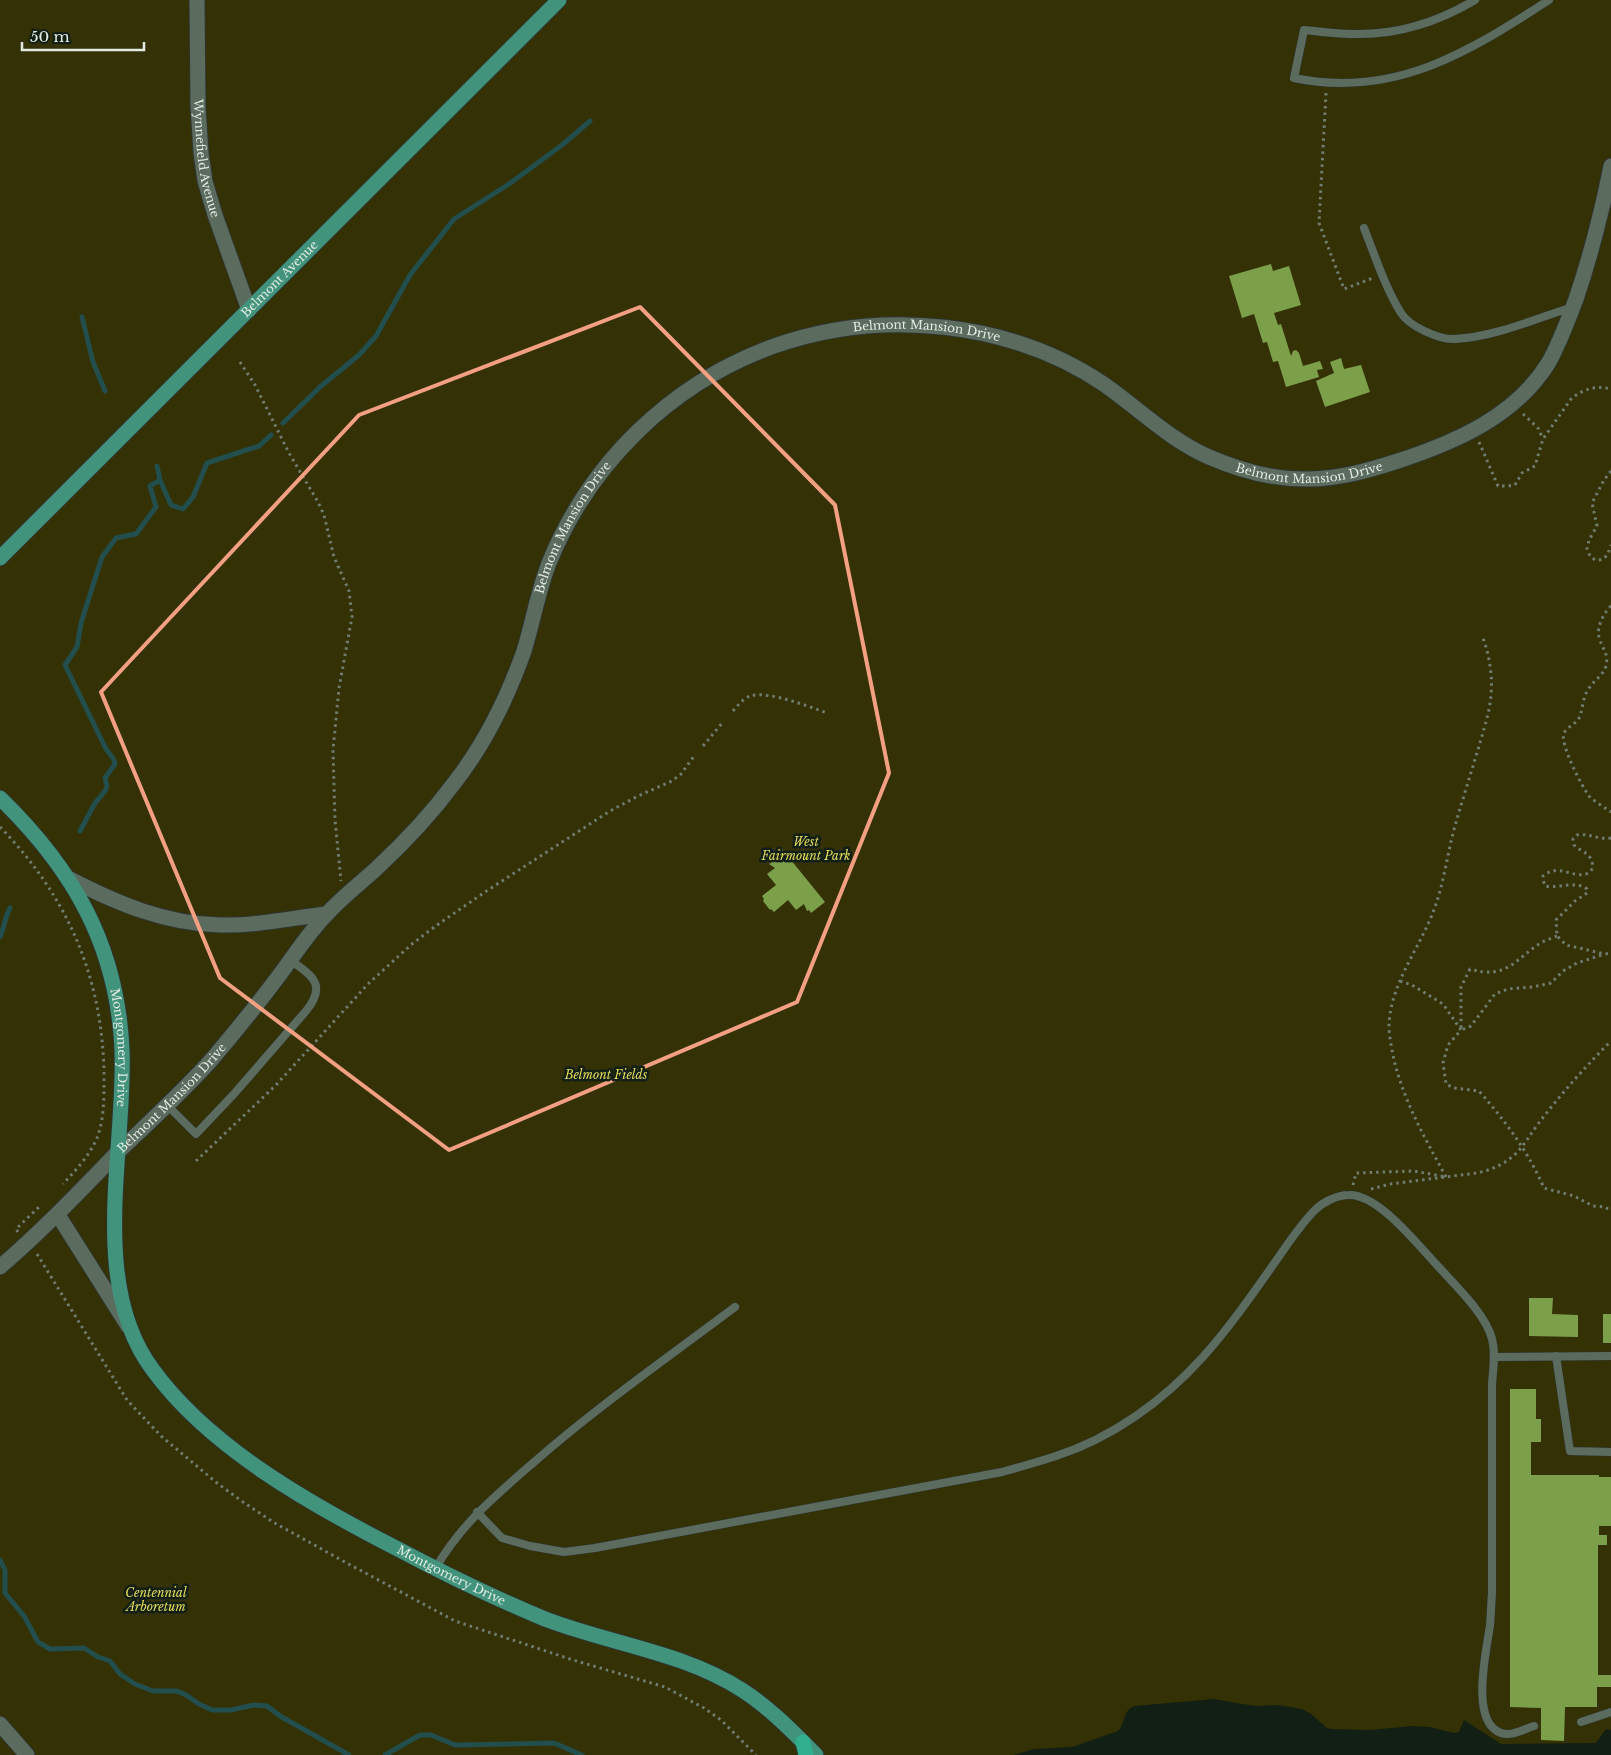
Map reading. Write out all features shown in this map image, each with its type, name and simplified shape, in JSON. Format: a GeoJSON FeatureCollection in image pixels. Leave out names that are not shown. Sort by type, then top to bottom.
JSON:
{"type":"FeatureCollection","features":[{"type":"Feature","properties":{"kind":"main road","name":"Belmont Avenue"},"geometry":{"type":"LineString","coordinates":[[0,558],[559,0]]}},
{"type":"Feature","properties":{"kind":"main road","name":"Montgomery Drive"},"geometry":{"type":"LineString","coordinates":[[0,798],[38,837],[68,878],[93,924],[104,952],[120,1026],[122,1060],[117,1154],[116,1258],[121,1298],[131,1331],[151,1368],[164,1385],[181,1403],[230,1446],[258,1467],[318,1505],[435,1569],[548,1620],[668,1658],[715,1676],[740,1689],[762,1704],[804,1748],[816,1755]]}},
{"type":"Feature","properties":{"kind":"street","name":"Wynnefield Avenue"},"geometry":{"type":"LineString","coordinates":[[197,0],[198,106],[205,181],[215,215],[249,310]]}},
{"type":"Feature","properties":{"kind":"street","name":"Belmont Mansion Drive"},"geometry":{"type":"LineString","coordinates":[[0,1267],[58,1215],[117,1154],[168,1106],[236,1030],[326,914],[401,845],[455,783],[488,735],[500,712],[523,654],[547,568],[572,516],[601,472],[636,432],[702,380],[753,355],[810,335],[866,326],[926,325],[954,329],[1017,343],[1068,363],[1104,384],[1171,436],[1210,458],[1261,474],[1288,479],[1313,479],[1356,473],[1427,452],[1474,431],[1514,402],[1546,366],[1573,307],[1590,256],[1603,207],[1611,166]]}},
{"type":"Feature","properties":{"kind":"street"},"geometry":{"type":"LineString","coordinates":[[68,878],[131,908],[178,921],[199,924],[246,924],[326,914]]}},
{"type":"Feature","properties":{"kind":"street","name":"Montgomery Drive"},"geometry":{"type":"LineString","coordinates":[[58,1215],[131,1331]]}},
{"type":"Feature","properties":{"kind":"street"},"geometry":{"type":"LineString","coordinates":[[0,1724],[27,1755]]}},
{"type":"Feature","properties":{"kind":"lane"},"geometry":{"type":"LineString","coordinates":[[1475,0],[1428,23],[1391,32],[1355,34],[1304,30],[1294,78],[1327,82],[1378,80],[1410,74],[1455,56],[1499,32],[1549,0]]}},
{"type":"Feature","properties":{"kind":"lane"},"geometry":{"type":"LineString","coordinates":[[1364,228],[1382,274],[1402,314],[1420,330],[1452,339],[1493,333],[1573,307]]}},
{"type":"Feature","properties":{"kind":"lane"},"geometry":{"type":"LineString","coordinates":[[168,1106],[196,1134],[233,1095],[306,1011],[314,1001],[317,992],[316,984],[311,976],[290,960]]}},
{"type":"Feature","properties":{"kind":"lane"},"geometry":{"type":"LineString","coordinates":[[477,1512],[502,1538],[530,1546],[564,1552],[1002,1472],[1058,1456],[1111,1432],[1155,1402],[1202,1358],[1234,1318],[1290,1241],[1316,1210],[1332,1199],[1350,1194],[1367,1200],[1386,1211],[1459,1289],[1487,1325],[1492,1339],[1494,1357],[1492,1384],[1492,1594],[1483,1676],[1482,1704],[1485,1717],[1500,1733],[1510,1734],[1534,1726]]}},
{"type":"Feature","properties":{"kind":"lane"},"geometry":{"type":"LineString","coordinates":[[435,1569],[446,1550],[477,1512],[572,1429],[735,1307]]}},
{"type":"Feature","properties":{"kind":"lane"},"geometry":{"type":"LineString","coordinates":[[1556,1356],[1570,1451],[1611,1452]]}},
{"type":"Feature","properties":{"kind":"lane"},"geometry":{"type":"LineString","coordinates":[[1494,1357],[1611,1356]]}},
{"type":"Feature","properties":{"kind":"lane"},"geometry":{"type":"LineString","coordinates":[[1581,1722],[1611,1712]]}},
{"type":"Feature","properties":{"kind":"path"},"geometry":{"type":"LineString","coordinates":[[1327,82],[1319,223],[1344,289],[1382,274]]}},
{"type":"Feature","properties":{"kind":"path"},"geometry":{"type":"LineString","coordinates":[[240,362],[255,385],[289,453],[318,502],[324,515],[334,557],[349,591],[352,617],[339,688],[333,750],[335,820],[344,898]]}},
{"type":"Feature","properties":{"kind":"path"},"geometry":{"type":"LineString","coordinates":[[1474,431],[1498,486],[1515,485],[1522,472],[1535,466],[1543,438],[1565,407],[1577,394],[1591,388],[1611,389]]}},
{"type":"Feature","properties":{"kind":"path"},"geometry":{"type":"LineString","coordinates":[[1514,402],[1538,428],[1543,438]]}},
{"type":"Feature","properties":{"kind":"path"},"geometry":{"type":"LineString","coordinates":[[1611,472],[1604,480],[1592,503],[1597,526],[1589,540],[1587,549],[1590,556],[1595,560],[1600,560],[1607,556],[1611,545]]}},
{"type":"Feature","properties":{"kind":"path"},"geometry":{"type":"LineString","coordinates":[[1611,606],[1601,621],[1598,631],[1607,656],[1604,672],[1590,687],[1579,717],[1564,734],[1563,741],[1565,750],[1589,796],[1611,812]]}},
{"type":"Feature","properties":{"kind":"path"},"geometry":{"type":"LineString","coordinates":[[1446,1177],[1409,1107],[1392,1051],[1389,1027],[1392,1003],[1400,981],[1436,906],[1456,820],[1488,714],[1491,701],[1492,671],[1483,638]]}},
{"type":"Feature","properties":{"kind":"path"},"geometry":{"type":"LineString","coordinates":[[732,711],[746,698],[762,695],[791,701],[827,713]]}},
{"type":"Feature","properties":{"kind":"path"},"geometry":{"type":"LineString","coordinates":[[703,746],[723,722]]}},
{"type":"Feature","properties":{"kind":"path"},"geometry":{"type":"LineString","coordinates":[[196,1162],[276,1085],[368,984],[412,944],[436,925],[485,892],[610,811],[672,781],[681,774],[694,756]]}},
{"type":"Feature","properties":{"kind":"path"},"geometry":{"type":"LineString","coordinates":[[0,827],[33,867],[64,913],[88,970],[101,1023],[104,1079],[103,1115],[97,1139],[90,1151],[58,1189]]}},
{"type":"Feature","properties":{"kind":"path"},"geometry":{"type":"LineString","coordinates":[[1605,954],[1566,945],[1557,936],[1556,920],[1575,901],[1587,893],[1587,889],[1576,885],[1545,886],[1542,880],[1543,876],[1548,872],[1564,870],[1585,874],[1590,871],[1592,860],[1586,853],[1574,845],[1573,839],[1577,835],[1582,834],[1599,839],[1611,838]]}},
{"type":"Feature","properties":{"kind":"path"},"geometry":{"type":"LineString","coordinates":[[1460,1030],[1461,987],[1470,969],[1481,973],[1497,972],[1515,964],[1542,942],[1557,936]]}},
{"type":"Feature","properties":{"kind":"path"},"geometry":{"type":"LineString","coordinates":[[1611,953],[1576,963],[1563,971],[1551,983],[1534,987],[1508,989],[1495,994],[1471,1026],[1460,1030],[1448,1045],[1444,1063],[1446,1084],[1454,1088],[1479,1091],[1505,1122],[1533,1163],[1544,1188],[1574,1196],[1593,1206],[1605,1207],[1611,1211]]}},
{"type":"Feature","properties":{"kind":"path"},"geometry":{"type":"LineString","coordinates":[[1400,981],[1443,1004],[1460,1030]]}},
{"type":"Feature","properties":{"kind":"path"},"geometry":{"type":"LineString","coordinates":[[1350,1194],[1390,1184],[1491,1170],[1503,1164],[1522,1148],[1556,1102],[1611,1041]]}},
{"type":"Feature","properties":{"kind":"path"},"geometry":{"type":"LineString","coordinates":[[1356,1173],[1414,1171],[1446,1177]]}},
{"type":"Feature","properties":{"kind":"path"},"geometry":{"type":"LineString","coordinates":[[19,1232],[16,1229],[45,1202]]}},
{"type":"Feature","properties":{"kind":"highlighted area"},"geometry":{"type":"Polygon","coordinates":[[[640,307],[835,505],[889,773],[797,1002],[449,1150],[220,978],[101,692],[359,415],[640,307]]]}},
{"type":"Feature","properties":{"kind":"green space","name":"West Fairmount Park"},"geometry":{"type":"Polygon","coordinates":[[[0,0],[1611,0],[1611,1730],[1606,1729],[1596,1743],[1501,1744],[1464,1720],[1459,1732],[1454,1733],[1430,1727],[1413,1726],[1370,1730],[1332,1729],[1327,1728],[1302,1709],[1278,1705],[1257,1706],[1214,1699],[1135,1706],[1128,1710],[1118,1731],[1072,1747],[1034,1749],[1013,1755],[0,1755],[0,0]]]}},
{"type":"Feature","properties":{"kind":"building"},"geometry":{"type":"Polygon","coordinates":[[[1271,264],[1273,271],[1289,266],[1301,305],[1274,313],[1278,325],[1281,324],[1291,356],[1293,351],[1296,350],[1299,353],[1303,366],[1320,361],[1323,369],[1317,370],[1319,377],[1286,387],[1278,361],[1273,362],[1267,342],[1263,343],[1254,314],[1242,318],[1229,276],[1271,264]]]}},
{"type":"Feature","properties":{"kind":"building"},"geometry":{"type":"Polygon","coordinates":[[[1341,358],[1344,369],[1361,365],[1370,392],[1325,407],[1316,381],[1334,373],[1330,362],[1341,358]]]}},
{"type":"Feature","properties":{"kind":"building"},"geometry":{"type":"Polygon","coordinates":[[[782,849],[825,902],[811,913],[809,910],[807,911],[804,904],[796,910],[788,900],[774,912],[763,901],[762,896],[776,885],[767,874],[775,868],[769,864],[771,863],[769,860],[782,849]]]}},
{"type":"Feature","properties":{"kind":"building"},"geometry":{"type":"Polygon","coordinates":[[[1529,1298],[1553,1298],[1552,1314],[1578,1315],[1578,1337],[1529,1336],[1529,1298]]]}},
{"type":"Feature","properties":{"kind":"building"},"geometry":{"type":"Polygon","coordinates":[[[1603,1314],[1611,1314],[1611,1343],[1603,1343],[1603,1314]]]}},
{"type":"Feature","properties":{"kind":"building"},"geometry":{"type":"Polygon","coordinates":[[[1510,1389],[1536,1389],[1536,1419],[1541,1419],[1541,1442],[1531,1442],[1531,1475],[1599,1475],[1599,1477],[1611,1477],[1611,1526],[1599,1526],[1599,1535],[1607,1535],[1607,1545],[1598,1545],[1598,1675],[1611,1675],[1611,1687],[1597,1687],[1597,1707],[1565,1707],[1564,1741],[1541,1740],[1541,1708],[1510,1707],[1510,1389]]]}},
{"type":"Feature","properties":{"kind":"waterway"},"geometry":{"type":"LineString","coordinates":[[283,423],[320,387],[359,355],[376,336],[410,275],[454,219],[509,184],[562,145],[590,121]]}},
{"type":"Feature","properties":{"kind":"waterway"},"geometry":{"type":"LineString","coordinates":[[82,317],[93,362],[105,391]]}},
{"type":"Feature","properties":{"kind":"waterway"},"geometry":{"type":"LineString","coordinates":[[160,480],[171,505],[183,509],[193,497],[207,463],[259,446],[271,435]]}},
{"type":"Feature","properties":{"kind":"waterway"},"geometry":{"type":"LineString","coordinates":[[80,831],[95,803],[105,791],[107,786],[105,778],[115,764],[65,665],[77,647],[81,623],[102,557],[116,538],[136,534],[156,507],[150,486],[160,480],[157,466]]}},
{"type":"Feature","properties":{"kind":"waterway"},"geometry":{"type":"LineString","coordinates":[[0,937],[10,908]]}},
{"type":"Feature","properties":{"kind":"waterway"},"geometry":{"type":"LineString","coordinates":[[0,1560],[5,1570],[5,1593],[24,1616],[38,1642],[50,1649],[84,1648],[98,1657],[110,1661],[120,1674],[135,1684],[153,1691],[177,1691],[212,1710],[231,1710],[254,1705],[267,1706],[280,1716],[349,1755]]}},
{"type":"Feature","properties":{"kind":"waterway"},"geometry":{"type":"LineString","coordinates":[[385,1755],[420,1735],[431,1735],[455,1745],[554,1743],[582,1755]]}},
{"type":"Feature","properties":{"kind":"park label","name":"Belmont Fields"},"geometry":{"type":"Point","coordinates":[606,1075]}},
{"type":"Feature","properties":{"kind":"park label","name":"Centennial Arboretum"},"geometry":{"type":"Point","coordinates":[156,1600]}}]}
